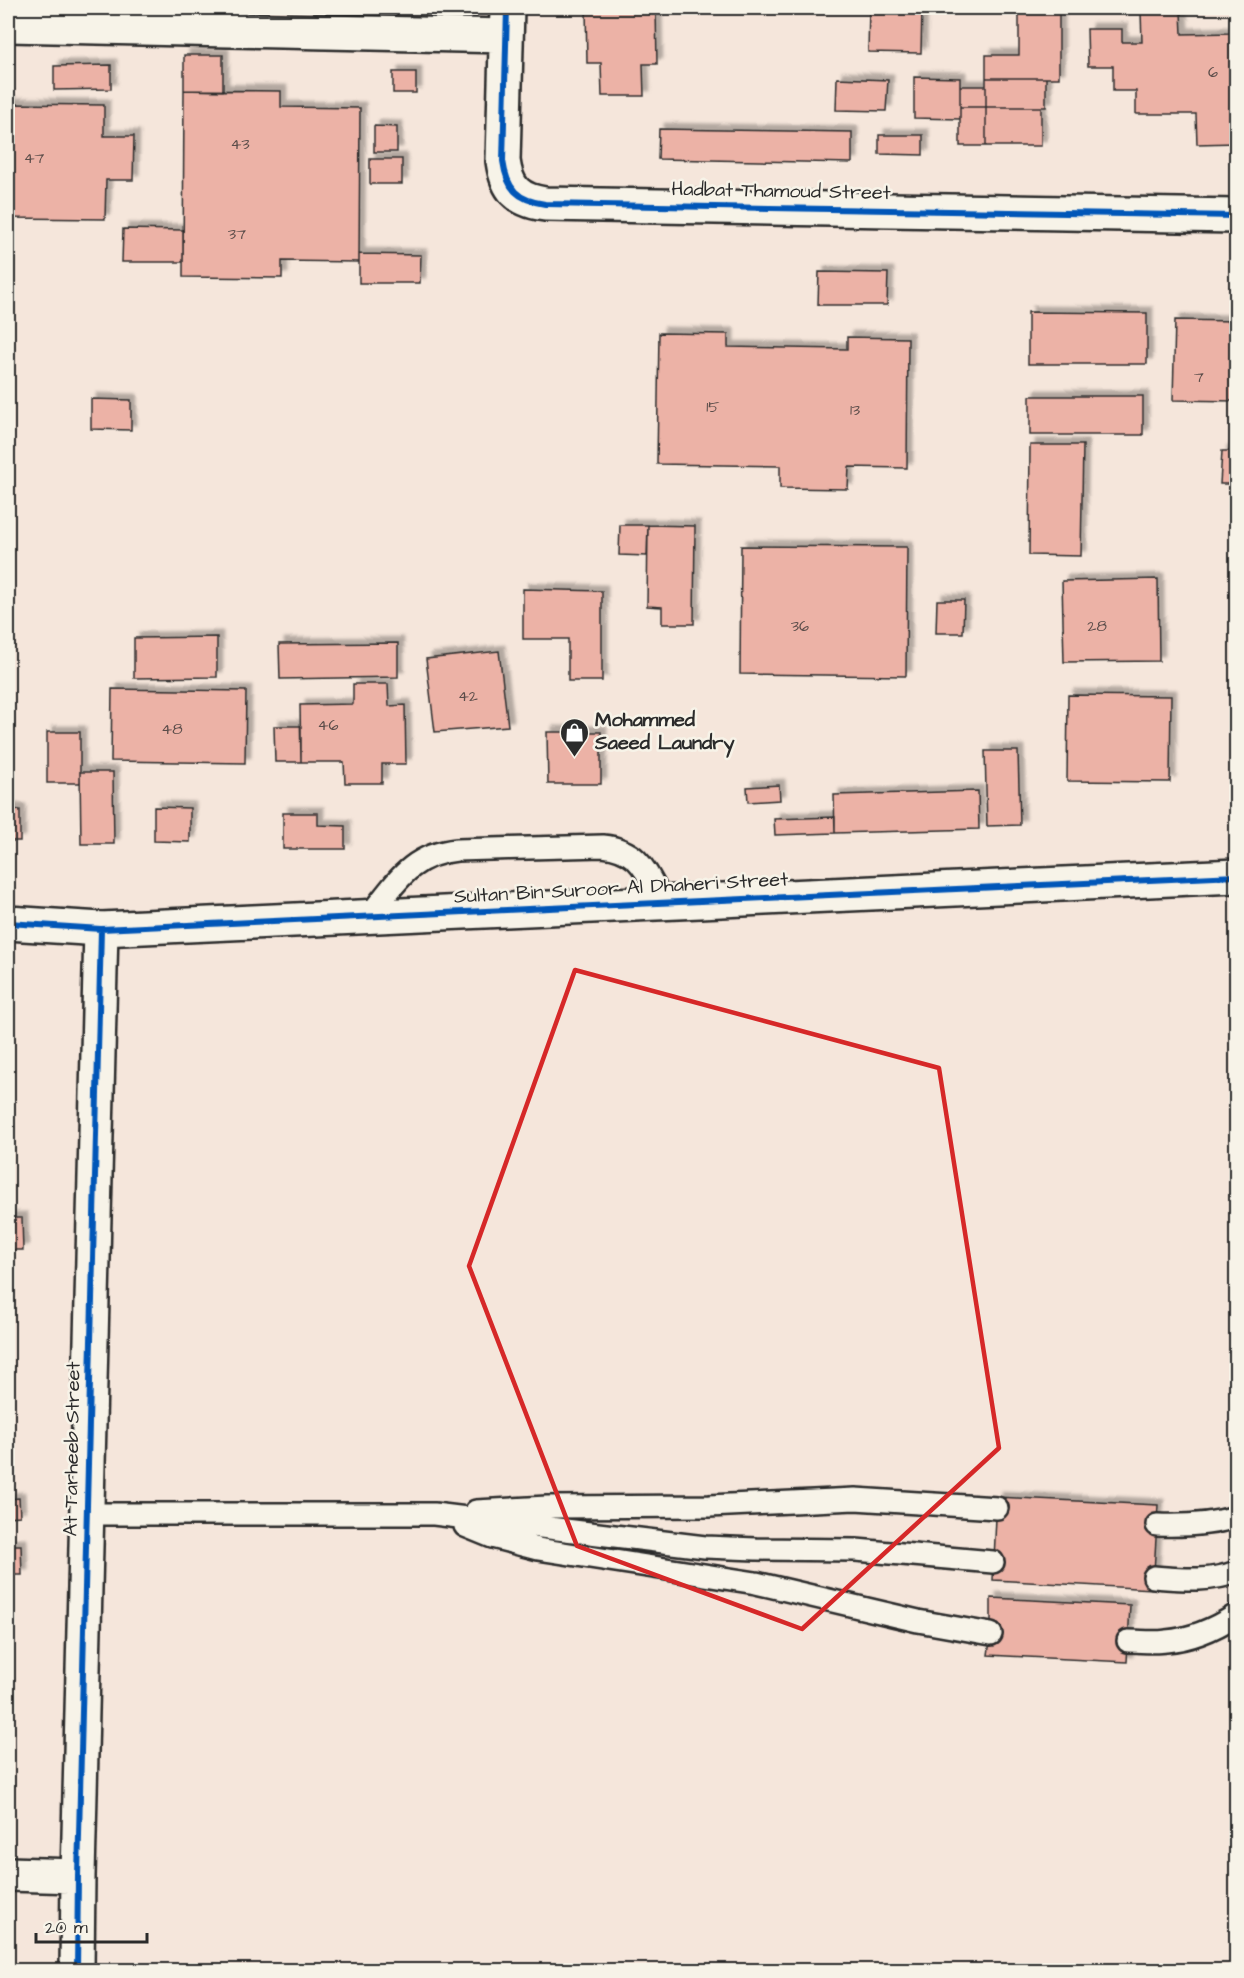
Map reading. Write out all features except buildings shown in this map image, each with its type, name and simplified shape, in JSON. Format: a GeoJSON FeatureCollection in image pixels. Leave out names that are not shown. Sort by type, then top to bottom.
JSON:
{"type":"FeatureCollection","features":[{"type":"Feature","properties":{"kind":"street","name":"Hadbat Thamoud Street"},"geometry":{"type":"LineString","coordinates":[[8,25],[507,22],[504,169],[505,177],[514,192],[528,201],[557,204],[1236,216]]}},
{"type":"Feature","properties":{"kind":"street","name":"Sultan Bin Suroor Al Dhaheri Street"},"geometry":{"type":"LineString","coordinates":[[8,923],[101,929],[1236,876]]}},
{"type":"Feature","properties":{"kind":"street","name":"At Tarheeb Street"},"geometry":{"type":"LineString","coordinates":[[77,1971],[101,929]]}},
{"type":"Feature","properties":{"kind":"street"},"geometry":{"type":"LineString","coordinates":[[8,1874],[78,1876]]}},
{"type":"Feature","properties":{"kind":"lane"},"geometry":{"type":"LineString","coordinates":[[369,916],[416,863],[442,852],[457,850],[615,847],[635,858],[663,902]]}},
{"type":"Feature","properties":{"kind":"lane"},"geometry":{"type":"LineString","coordinates":[[87,1514],[434,1514],[512,1508],[709,1506],[855,1499],[997,1508]]}},
{"type":"Feature","properties":{"kind":"lane"},"geometry":{"type":"LineString","coordinates":[[434,1514],[705,1547],[856,1550],[993,1562]]}},
{"type":"Feature","properties":{"kind":"lane"},"geometry":{"type":"LineString","coordinates":[[434,1514],[492,1537],[538,1549],[756,1583],[918,1621],[991,1634]]}},
{"type":"Feature","properties":{"kind":"lane"},"geometry":{"type":"LineString","coordinates":[[1157,1525],[1216,1524],[1236,1517]]}},
{"type":"Feature","properties":{"kind":"lane"},"geometry":{"type":"LineString","coordinates":[[1154,1577],[1208,1578],[1236,1572]]}},
{"type":"Feature","properties":{"kind":"lane"},"geometry":{"type":"LineString","coordinates":[[1128,1641],[1167,1641],[1195,1635],[1222,1624],[1236,1615]]}},
{"type":"Feature","properties":{"kind":"highlighted area"},"geometry":{"type":"Polygon","coordinates":[[[575,970],[939,1068],[999,1448],[802,1629],[577,1546],[469,1266],[575,970]]]}},
{"type":"Feature","properties":{"kind":"cycle path"},"geometry":{"type":"LineString","coordinates":[[507,8],[503,161],[511,186],[515,192],[527,200],[545,204],[1236,216]]}},
{"type":"Feature","properties":{"kind":"cycle path"},"geometry":{"type":"LineString","coordinates":[[8,923],[101,929],[1236,876]]}},
{"type":"Feature","properties":{"kind":"cycle path"},"geometry":{"type":"LineString","coordinates":[[77,1970],[101,929]]}},
{"type":"Feature","properties":{"kind":"place","name":"Mohammed Saeed Laundry"},"geometry":{"type":"Point","coordinates":[574,758]}}]}
